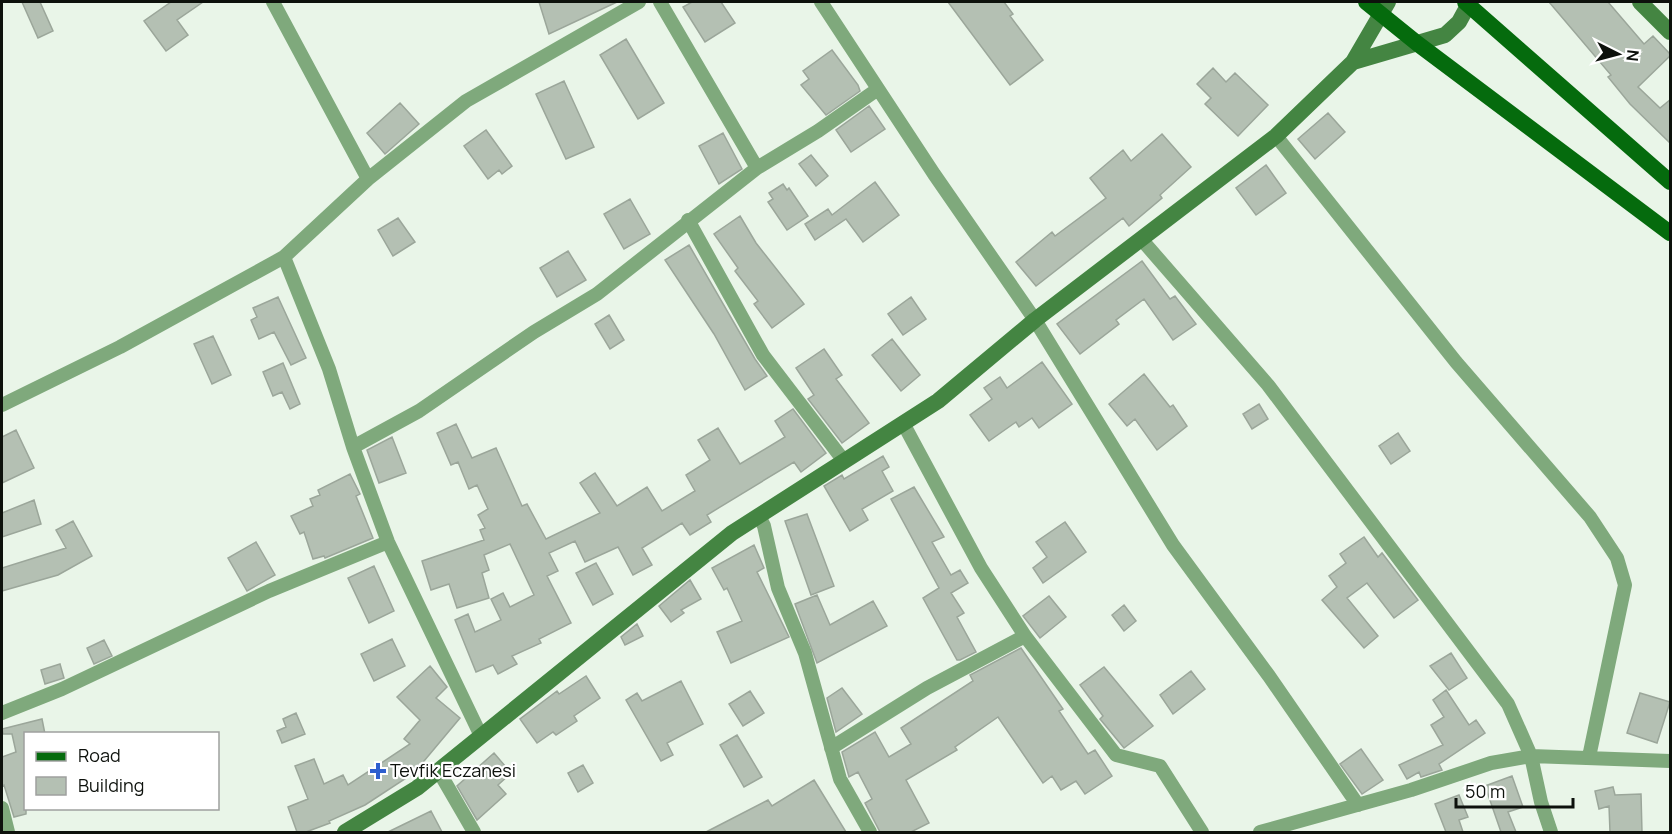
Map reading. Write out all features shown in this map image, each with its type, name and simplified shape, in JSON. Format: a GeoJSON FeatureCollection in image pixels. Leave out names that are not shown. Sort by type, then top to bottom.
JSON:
{"type":"FeatureCollection","features":[{"type":"Feature","properties":{"kind":"main road"},"geometry":{"type":"LineString","coordinates":[[1366,2],[1384,8],[1418,44],[1671,233]]}},
{"type":"Feature","properties":{"kind":"main road"},"geometry":{"type":"LineString","coordinates":[[1640,2],[1671,32]]}},
{"type":"Feature","properties":{"kind":"main road"},"geometry":{"type":"LineString","coordinates":[[1353,62],[1445,35],[1459,22],[1468,3],[1671,182]]}},
{"type":"Feature","properties":{"kind":"main road"},"geometry":{"type":"LineString","coordinates":[[345,832],[370,820],[417,788],[732,532],[938,401],[1035,320],[1276,136],[1353,62],[1384,8]]}},
{"type":"Feature","properties":{"kind":"street"},"geometry":{"type":"LineString","coordinates":[[273,2],[368,179]]}},
{"type":"Feature","properties":{"kind":"street"},"geometry":{"type":"LineString","coordinates":[[2,405],[120,347],[284,256],[368,179],[466,101],[624,5],[639,2]]}},
{"type":"Feature","properties":{"kind":"street"},"geometry":{"type":"LineString","coordinates":[[660,2],[757,168]]}},
{"type":"Feature","properties":{"kind":"street"},"geometry":{"type":"LineString","coordinates":[[821,2],[1035,320],[1173,545],[1269,676],[1358,806]]}},
{"type":"Feature","properties":{"kind":"street"},"geometry":{"type":"LineString","coordinates":[[353,447],[419,411],[534,332],[597,294],[688,220],[757,168],[818,131],[878,89]]}},
{"type":"Feature","properties":{"kind":"street"},"geometry":{"type":"LineString","coordinates":[[1276,136],[1456,362],[1590,517],[1617,558],[1625,585],[1589,757]]}},
{"type":"Feature","properties":{"kind":"street"},"geometry":{"type":"LineString","coordinates":[[688,220],[763,355],[844,461]]}},
{"type":"Feature","properties":{"kind":"street"},"geometry":{"type":"LineString","coordinates":[[1142,240],[1268,385],[1508,704],[1531,756],[1541,802],[1551,832]]}},
{"type":"Feature","properties":{"kind":"street"},"geometry":{"type":"LineString","coordinates":[[284,256],[329,369],[353,447],[388,543],[481,736]]}},
{"type":"Feature","properties":{"kind":"street"},"geometry":{"type":"LineString","coordinates":[[903,423],[981,568],[1025,636],[1116,755],[1160,766],[1202,832]]}},
{"type":"Feature","properties":{"kind":"street"},"geometry":{"type":"LineString","coordinates":[[759,516],[764,526],[778,588],[805,653],[840,779],[870,832]]}},
{"type":"Feature","properties":{"kind":"street"},"geometry":{"type":"LineString","coordinates":[[2,713],[62,689],[269,591],[388,543]]}},
{"type":"Feature","properties":{"kind":"street"},"geometry":{"type":"LineString","coordinates":[[831,748],[927,688],[1025,636]]}},
{"type":"Feature","properties":{"kind":"street"},"geometry":{"type":"LineString","coordinates":[[1260,832],[1358,806],[1491,763],[1531,756],[1671,761]]}},
{"type":"Feature","properties":{"kind":"street"},"geometry":{"type":"LineString","coordinates":[[438,770],[474,832]]}},
{"type":"Feature","properties":{"kind":"street"},"geometry":{"type":"LineString","coordinates":[[2,808],[8,832]]}},
{"type":"Feature","properties":{"kind":"building"},"geometry":{"type":"Polygon","coordinates":[[[22,2],[40,2],[53,31],[38,38],[22,2]]]}},
{"type":"Feature","properties":{"kind":"building"},"geometry":{"type":"Polygon","coordinates":[[[171,2],[203,2],[177,20],[188,35],[166,51],[144,21],[171,2]]]}},
{"type":"Feature","properties":{"kind":"building"},"geometry":{"type":"Polygon","coordinates":[[[539,2],[617,2],[549,34],[539,2]]]}},
{"type":"Feature","properties":{"kind":"building"},"geometry":{"type":"Polygon","coordinates":[[[692,2],[721,2],[735,23],[705,42],[683,7],[692,2]]]}},
{"type":"Feature","properties":{"kind":"building"},"geometry":{"type":"Polygon","coordinates":[[[948,2],[1004,2],[1013,14],[1010,16],[1043,60],[1010,85],[948,2]]]}},
{"type":"Feature","properties":{"kind":"building"},"geometry":{"type":"Polygon","coordinates":[[[1549,2],[1608,2],[1644,44],[1653,36],[1671,55],[1638,87],[1660,108],[1671,99],[1671,144],[1630,104],[1608,77],[1611,75],[1549,2]]]}},
{"type":"Feature","properties":{"kind":"building"},"geometry":{"type":"Polygon","coordinates":[[[626,39],[664,103],[638,119],[600,55],[626,39]]]}},
{"type":"Feature","properties":{"kind":"building"},"geometry":{"type":"Polygon","coordinates":[[[832,50],[860,91],[826,115],[801,85],[809,79],[803,71],[832,50]]]}},
{"type":"Feature","properties":{"kind":"building"},"geometry":{"type":"Polygon","coordinates":[[[1213,68],[1226,82],[1235,73],[1268,105],[1238,136],[1205,104],[1211,98],[1197,84],[1213,68]]]}},
{"type":"Feature","properties":{"kind":"building"},"geometry":{"type":"Polygon","coordinates":[[[564,81],[594,147],[566,159],[536,94],[564,81]]]}},
{"type":"Feature","properties":{"kind":"building"},"geometry":{"type":"Polygon","coordinates":[[[400,103],[419,124],[385,154],[367,133],[400,103]]]}},
{"type":"Feature","properties":{"kind":"building"},"geometry":{"type":"Polygon","coordinates":[[[869,106],[885,129],[851,152],[836,130],[869,106]]]}},
{"type":"Feature","properties":{"kind":"building"},"geometry":{"type":"Polygon","coordinates":[[[1328,113],[1345,132],[1315,159],[1298,139],[1328,113]]]}},
{"type":"Feature","properties":{"kind":"building"},"geometry":{"type":"Polygon","coordinates":[[[486,130],[512,166],[502,174],[499,170],[488,179],[464,146],[486,130]]]}},
{"type":"Feature","properties":{"kind":"building"},"geometry":{"type":"Polygon","coordinates":[[[723,133],[742,169],[719,184],[699,146],[723,133]]]}},
{"type":"Feature","properties":{"kind":"building"},"geometry":{"type":"Polygon","coordinates":[[[1162,134],[1191,167],[1160,195],[1162,198],[1129,226],[1123,218],[1036,286],[1016,262],[1052,232],[1055,236],[1106,198],[1090,178],[1123,150],[1131,161],[1162,134]]]}},
{"type":"Feature","properties":{"kind":"building"},"geometry":{"type":"Polygon","coordinates":[[[811,155],[828,176],[816,186],[799,164],[811,155]]]}},
{"type":"Feature","properties":{"kind":"building"},"geometry":{"type":"Polygon","coordinates":[[[1266,165],[1286,193],[1256,215],[1236,188],[1266,165]]]}},
{"type":"Feature","properties":{"kind":"building"},"geometry":{"type":"Polygon","coordinates":[[[875,182],[899,215],[863,242],[846,219],[815,240],[805,224],[828,209],[832,215],[875,182]]]}},
{"type":"Feature","properties":{"kind":"building"},"geometry":{"type":"Polygon","coordinates":[[[783,184],[787,190],[789,188],[808,216],[787,230],[768,202],[773,199],[769,193],[783,184]]]}},
{"type":"Feature","properties":{"kind":"building"},"geometry":{"type":"Polygon","coordinates":[[[630,199],[650,234],[624,249],[604,214],[630,199]]]}},
{"type":"Feature","properties":{"kind":"building"},"geometry":{"type":"Polygon","coordinates":[[[740,216],[756,243],[804,304],[772,328],[754,304],[758,301],[735,271],[738,268],[714,234],[740,216]]]}},
{"type":"Feature","properties":{"kind":"building"},"geometry":{"type":"Polygon","coordinates":[[[398,218],[415,242],[393,256],[378,230],[398,218]]]}},
{"type":"Feature","properties":{"kind":"building"},"geometry":{"type":"Polygon","coordinates":[[[689,245],[767,376],[745,390],[714,334],[665,260],[689,245]]]}},
{"type":"Feature","properties":{"kind":"building"},"geometry":{"type":"Polygon","coordinates":[[[568,251],[586,280],[557,297],[540,268],[568,251]]]}},
{"type":"Feature","properties":{"kind":"building"},"geometry":{"type":"Polygon","coordinates":[[[1142,261],[1170,299],[1175,296],[1196,324],[1173,340],[1144,299],[1116,320],[1119,324],[1080,354],[1057,324],[1142,261]]]}},
{"type":"Feature","properties":{"kind":"building"},"geometry":{"type":"Polygon","coordinates":[[[278,297],[306,358],[291,365],[274,332],[259,339],[251,320],[257,317],[253,308],[278,297]]]}},
{"type":"Feature","properties":{"kind":"building"},"geometry":{"type":"Polygon","coordinates":[[[911,297],[926,319],[903,335],[888,314],[911,297]]]}},
{"type":"Feature","properties":{"kind":"building"},"geometry":{"type":"Polygon","coordinates":[[[609,315],[624,340],[610,349],[595,324],[609,315]]]}},
{"type":"Feature","properties":{"kind":"building"},"geometry":{"type":"Polygon","coordinates":[[[213,336],[231,375],[212,384],[194,344],[213,336]]]}},
{"type":"Feature","properties":{"kind":"building"},"geometry":{"type":"Polygon","coordinates":[[[892,339],[920,375],[901,391],[872,355],[892,339]]]}},
{"type":"Feature","properties":{"kind":"building"},"geometry":{"type":"Polygon","coordinates":[[[824,349],[842,375],[836,379],[869,423],[842,443],[808,399],[814,395],[796,368],[824,349]]]}},
{"type":"Feature","properties":{"kind":"building"},"geometry":{"type":"Polygon","coordinates":[[[1042,362],[1072,404],[1039,428],[1032,418],[1019,427],[1016,422],[989,441],[970,415],[992,399],[984,388],[1000,377],[1007,388],[1042,362]]]}},
{"type":"Feature","properties":{"kind":"building"},"geometry":{"type":"Polygon","coordinates":[[[283,363],[300,404],[290,409],[282,392],[273,396],[263,372],[283,363]]]}},
{"type":"Feature","properties":{"kind":"building"},"geometry":{"type":"Polygon","coordinates":[[[1144,374],[1170,407],[1173,405],[1187,426],[1157,450],[1135,419],[1127,426],[1109,404],[1144,374]]]}},
{"type":"Feature","properties":{"kind":"building"},"geometry":{"type":"Polygon","coordinates":[[[1259,404],[1268,419],[1252,429],[1243,414],[1259,404]]]}},
{"type":"Feature","properties":{"kind":"building"},"geometry":{"type":"Polygon","coordinates":[[[793,409],[826,453],[801,472],[794,462],[707,515],[711,522],[690,535],[682,523],[642,548],[652,565],[633,575],[618,547],[585,562],[575,541],[549,553],[558,571],[547,576],[571,623],[539,639],[541,643],[512,656],[517,664],[498,674],[493,665],[476,672],[455,620],[468,614],[475,632],[501,620],[491,599],[503,593],[510,607],[534,595],[510,544],[484,555],[489,570],[482,573],[489,598],[457,608],[449,584],[431,590],[422,561],[484,540],[480,530],[485,528],[478,515],[488,509],[477,485],[469,489],[458,462],[451,465],[437,433],[456,424],[472,458],[496,448],[522,506],[527,504],[546,539],[600,513],[580,483],[595,473],[617,506],[647,487],[662,511],[695,491],[686,475],[710,460],[698,440],[718,428],[740,464],[785,437],[775,421],[793,409]]]}},
{"type":"Feature","properties":{"kind":"building"},"geometry":{"type":"Polygon","coordinates":[[[16,430],[34,468],[2,483],[2,437],[16,430]]]}},
{"type":"Feature","properties":{"kind":"building"},"geometry":{"type":"Polygon","coordinates":[[[1398,433],[1410,451],[1391,464],[1379,446],[1398,433]]]}},
{"type":"Feature","properties":{"kind":"building"},"geometry":{"type":"Polygon","coordinates":[[[392,437],[406,473],[379,483],[367,450],[392,437]]]}},
{"type":"Feature","properties":{"kind":"building"},"geometry":{"type":"Polygon","coordinates":[[[883,456],[889,467],[882,471],[893,491],[862,509],[868,520],[850,531],[824,486],[842,475],[844,479],[883,456]]]}},
{"type":"Feature","properties":{"kind":"building"},"geometry":{"type":"Polygon","coordinates":[[[350,474],[360,494],[356,496],[373,538],[325,558],[324,556],[313,559],[304,532],[300,534],[291,516],[313,506],[310,499],[320,495],[318,490],[350,474]]]}},
{"type":"Feature","properties":{"kind":"building"},"geometry":{"type":"Polygon","coordinates":[[[914,487],[944,537],[932,542],[951,575],[960,570],[968,583],[951,593],[964,613],[957,617],[976,652],[960,660],[957,660],[923,598],[939,588],[891,499],[914,487]]]}},
{"type":"Feature","properties":{"kind":"building"},"geometry":{"type":"Polygon","coordinates":[[[34,500],[41,524],[2,537],[2,513],[34,500]]]}},
{"type":"Feature","properties":{"kind":"building"},"geometry":{"type":"Polygon","coordinates":[[[807,514],[834,586],[811,595],[785,521],[807,514]]]}},
{"type":"Feature","properties":{"kind":"building"},"geometry":{"type":"Polygon","coordinates":[[[73,521],[92,556],[58,575],[2,591],[2,568],[66,548],[56,530],[73,521]]]}},
{"type":"Feature","properties":{"kind":"building"},"geometry":{"type":"Polygon","coordinates":[[[1065,522],[1086,552],[1043,583],[1033,568],[1047,557],[1036,542],[1065,522]]]}},
{"type":"Feature","properties":{"kind":"building"},"geometry":{"type":"Polygon","coordinates":[[[1364,537],[1378,557],[1382,553],[1418,600],[1394,618],[1367,583],[1347,598],[1378,636],[1364,648],[1322,600],[1337,587],[1329,576],[1346,563],[1340,554],[1364,537]]]}},
{"type":"Feature","properties":{"kind":"building"},"geometry":{"type":"Polygon","coordinates":[[[256,542],[275,575],[247,591],[228,558],[256,542]]]}},
{"type":"Feature","properties":{"kind":"building"},"geometry":{"type":"Polygon","coordinates":[[[754,545],[764,568],[757,572],[789,637],[731,663],[717,632],[742,621],[727,588],[724,590],[712,568],[754,545]]]}},
{"type":"Feature","properties":{"kind":"building"},"geometry":{"type":"Polygon","coordinates":[[[596,563],[613,594],[593,605],[576,573],[596,563]]]}},
{"type":"Feature","properties":{"kind":"building"},"geometry":{"type":"Polygon","coordinates":[[[374,566],[394,611],[369,623],[348,578],[374,566]]]}},
{"type":"Feature","properties":{"kind":"building"},"geometry":{"type":"Polygon","coordinates":[[[690,580],[701,599],[681,610],[684,613],[671,622],[659,606],[690,580]]]}},
{"type":"Feature","properties":{"kind":"building"},"geometry":{"type":"Polygon","coordinates":[[[817,595],[830,625],[873,601],[887,626],[817,663],[795,604],[817,595]]]}},
{"type":"Feature","properties":{"kind":"building"},"geometry":{"type":"Polygon","coordinates":[[[1049,596],[1066,617],[1040,638],[1023,616],[1049,596]]]}},
{"type":"Feature","properties":{"kind":"building"},"geometry":{"type":"Polygon","coordinates":[[[1124,605],[1136,621],[1124,631],[1112,615],[1124,605]]]}},
{"type":"Feature","properties":{"kind":"building"},"geometry":{"type":"Polygon","coordinates":[[[637,624],[643,636],[625,645],[621,637],[637,624]]]}},
{"type":"Feature","properties":{"kind":"building"},"geometry":{"type":"Polygon","coordinates":[[[392,639],[405,666],[374,681],[361,654],[392,639]]]}},
{"type":"Feature","properties":{"kind":"building"},"geometry":{"type":"Polygon","coordinates":[[[104,640],[112,656],[94,664],[87,648],[104,640]]]}},
{"type":"Feature","properties":{"kind":"building"},"geometry":{"type":"Polygon","coordinates":[[[1021,648],[1063,709],[1059,711],[1088,754],[1095,750],[1112,776],[1085,794],[1076,781],[1061,790],[1052,776],[1043,783],[998,717],[955,747],[957,750],[906,780],[929,823],[911,832],[880,832],[865,803],[872,799],[858,772],[849,777],[842,752],[875,732],[889,757],[911,744],[901,728],[973,681],[970,675],[1021,648]]]}},
{"type":"Feature","properties":{"kind":"building"},"geometry":{"type":"Polygon","coordinates":[[[1451,653],[1467,678],[1449,690],[1430,666],[1451,653]]]}},
{"type":"Feature","properties":{"kind":"building"},"geometry":{"type":"Polygon","coordinates":[[[60,664],[64,678],[45,684],[41,670],[60,664]]]}},
{"type":"Feature","properties":{"kind":"building"},"geometry":{"type":"Polygon","coordinates":[[[430,666],[447,687],[436,698],[460,718],[414,773],[365,805],[329,821],[330,823],[306,832],[297,832],[288,807],[308,799],[295,766],[314,759],[324,784],[343,775],[348,785],[410,744],[404,739],[420,720],[397,697],[430,666]]]}},
{"type":"Feature","properties":{"kind":"building"},"geometry":{"type":"Polygon","coordinates":[[[1104,667],[1153,726],[1124,748],[1100,719],[1103,716],[1080,685],[1104,667]]]}},
{"type":"Feature","properties":{"kind":"building"},"geometry":{"type":"Polygon","coordinates":[[[1191,671],[1205,689],[1173,714],[1160,695],[1191,671]]]}},
{"type":"Feature","properties":{"kind":"building"},"geometry":{"type":"Polygon","coordinates":[[[586,676],[600,698],[574,716],[577,721],[556,735],[553,732],[537,743],[520,719],[557,691],[559,694],[586,676]]]}},
{"type":"Feature","properties":{"kind":"building"},"geometry":{"type":"Polygon","coordinates":[[[681,681],[703,724],[667,743],[673,755],[661,761],[626,700],[637,693],[642,701],[681,681]]]}},
{"type":"Feature","properties":{"kind":"building"},"geometry":{"type":"Polygon","coordinates":[[[842,688],[862,714],[836,732],[827,698],[842,688]]]}},
{"type":"Feature","properties":{"kind":"building"},"geometry":{"type":"Polygon","coordinates":[[[1446,690],[1469,725],[1476,720],[1485,733],[1439,764],[1442,770],[1421,777],[1419,772],[1407,779],[1399,765],[1443,745],[1431,725],[1444,717],[1433,700],[1446,690]]]}},
{"type":"Feature","properties":{"kind":"building"},"geometry":{"type":"Polygon","coordinates":[[[750,691],[764,713],[743,726],[729,704],[750,691]]]}},
{"type":"Feature","properties":{"kind":"building"},"geometry":{"type":"Polygon","coordinates":[[[1640,693],[1670,702],[1657,743],[1627,733],[1640,693]]]}},
{"type":"Feature","properties":{"kind":"building"},"geometry":{"type":"Polygon","coordinates":[[[296,713],[305,734],[282,743],[277,731],[286,727],[283,719],[296,713]]]}},
{"type":"Feature","properties":{"kind":"building"},"geometry":{"type":"Polygon","coordinates":[[[42,719],[45,732],[24,732],[24,810],[26,814],[14,817],[4,785],[2,786],[2,757],[16,752],[12,734],[3,734],[2,729],[42,719]]]}},
{"type":"Feature","properties":{"kind":"building"},"geometry":{"type":"Polygon","coordinates":[[[737,735],[762,777],[744,787],[720,745],[737,735]]]}},
{"type":"Feature","properties":{"kind":"building"},"geometry":{"type":"Polygon","coordinates":[[[1361,749],[1383,780],[1362,794],[1340,764],[1361,749]]]}},
{"type":"Feature","properties":{"kind":"building"},"geometry":{"type":"Polygon","coordinates":[[[494,753],[511,773],[498,785],[506,794],[477,820],[457,786],[494,753]]]}},
{"type":"Feature","properties":{"kind":"building"},"geometry":{"type":"Polygon","coordinates":[[[583,765],[593,783],[578,792],[568,773],[583,765]]]}},
{"type":"Feature","properties":{"kind":"building"},"geometry":{"type":"Polygon","coordinates":[[[1512,776],[1523,807],[1508,812],[1516,832],[1501,832],[1485,786],[1512,776]]]}},
{"type":"Feature","properties":{"kind":"building"},"geometry":{"type":"Polygon","coordinates":[[[814,780],[846,832],[706,832],[768,800],[772,806],[814,780]]]}},
{"type":"Feature","properties":{"kind":"building"},"geometry":{"type":"Polygon","coordinates":[[[1613,787],[1615,795],[1641,794],[1642,832],[1610,832],[1609,806],[1599,809],[1595,791],[1613,787]]]}},
{"type":"Feature","properties":{"kind":"building"},"geometry":{"type":"Polygon","coordinates":[[[1459,795],[1468,817],[1459,820],[1463,832],[1446,832],[1435,804],[1459,795]]]}},
{"type":"Feature","properties":{"kind":"building"},"geometry":{"type":"Polygon","coordinates":[[[431,811],[442,832],[388,832],[431,811]]]}},
{"type":"Feature","properties":{"kind":"place","name":"Tevfik Eczanesi"},"geometry":{"type":"Point","coordinates":[378,771]}}]}
